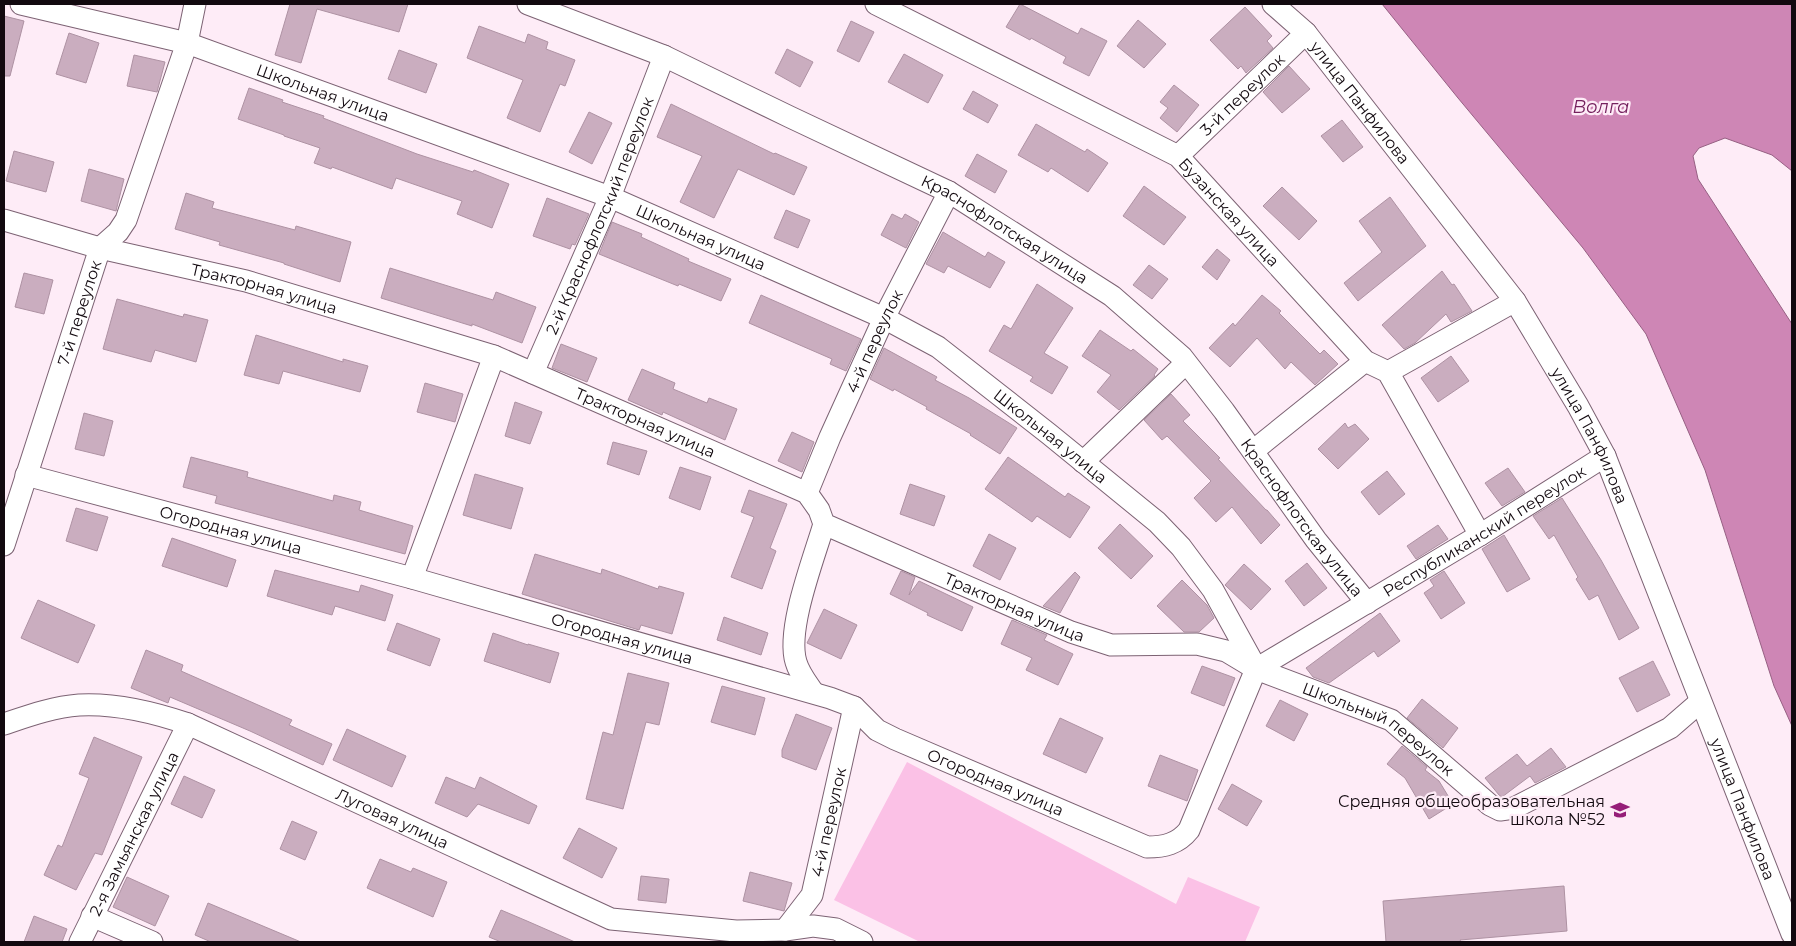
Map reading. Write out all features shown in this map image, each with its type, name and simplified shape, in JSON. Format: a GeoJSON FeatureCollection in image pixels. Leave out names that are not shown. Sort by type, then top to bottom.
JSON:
{"type":"FeatureCollection","features":[{"type":"Feature","properties":{"kind":"street","name":"Школьная улица"},"geometry":{"type":"LineString","coordinates":[[21,4],[186,43],[610,197],[884,318],[938,347],[1157,522],[1181,547],[1213,590],[1256,668]]}},
{"type":"Feature","properties":{"kind":"street","name":"7-й переулок"},"geometry":{"type":"LineString","coordinates":[[4,545],[100,248],[118,232],[126,220],[186,43],[195,4]]}},
{"type":"Feature","properties":{"kind":"street","name":"Краснофлотская улица"},"geometry":{"type":"LineString","coordinates":[[528,4],[664,56],[790,118],[949,192],[1112,296],[1186,362],[1253,451],[1316,540],[1366,603]]}},
{"type":"Feature","properties":{"kind":"street","name":"Бузанская улица"},"geometry":{"type":"LineString","coordinates":[[876,4],[1178,156],[1365,362],[1388,372]]}},
{"type":"Feature","properties":{"kind":"street","name":"улица Панфилова"},"geometry":{"type":"LineString","coordinates":[[1273,4],[1306,33],[1516,301],[1578,406],[1605,456],[1792,934]]}},
{"type":"Feature","properties":{"kind":"street","name":"3-й переулок"},"geometry":{"type":"LineString","coordinates":[[1178,156],[1306,33]]}},
{"type":"Feature","properties":{"kind":"street","name":"2-й Краснофлотский переулок"},"geometry":{"type":"LineString","coordinates":[[533,373],[610,197],[664,56]]}},
{"type":"Feature","properties":{"kind":"street","name":"4-й переулок"},"geometry":{"type":"LineString","coordinates":[[807,493],[830,437],[884,318],[949,192]]}},
{"type":"Feature","properties":{"kind":"street","name":"Тракторная улица"},"geometry":{"type":"LineString","coordinates":[[4,220],[100,248],[246,281],[494,356],[807,493]]}},
{"type":"Feature","properties":{"kind":"street"},"geometry":{"type":"LineString","coordinates":[[1480,534],[1388,372],[1516,301]]}},
{"type":"Feature","properties":{"kind":"street"},"geometry":{"type":"LineString","coordinates":[[412,578],[494,356]]}},
{"type":"Feature","properties":{"kind":"street"},"geometry":{"type":"LineString","coordinates":[[1083,462],[1186,362]]}},
{"type":"Feature","properties":{"kind":"street"},"geometry":{"type":"LineString","coordinates":[[1253,451],[1365,362]]}},
{"type":"Feature","properties":{"kind":"street","name":"Республиканский переулок"},"geometry":{"type":"LineString","coordinates":[[1256,668],[1480,534],[1605,456]]}},
{"type":"Feature","properties":{"kind":"street","name":"Огородная улица"},"geometry":{"type":"LineString","coordinates":[[26,475],[412,578],[813,692],[854,707],[878,730],[895,739],[1146,847],[1173,844],[1183,838],[1189,830],[1256,668]]}},
{"type":"Feature","properties":{"kind":"street"},"geometry":{"type":"LineString","coordinates":[[807,493],[819,510],[824,524],[798,612],[794,652],[799,671],[813,692]]}},
{"type":"Feature","properties":{"kind":"street","name":"Тракторная улица"},"geometry":{"type":"LineString","coordinates":[[824,524],[1071,632],[1101,643],[1111,646],[1197,644],[1226,651],[1256,668]]}},
{"type":"Feature","properties":{"kind":"street","name":"Школьный переулок"},"geometry":{"type":"LineString","coordinates":[[1256,668],[1391,720],[1490,805],[1500,810],[1514,808],[1670,728],[1700,702]]}},
{"type":"Feature","properties":{"kind":"street","name":"Луговая улица"},"geometry":{"type":"LineString","coordinates":[[4,724],[43,712],[78,705],[110,706],[150,711],[188,724],[611,919],[737,936],[813,926],[836,928],[862,942]]}},
{"type":"Feature","properties":{"kind":"street","name":"4-й переулок"},"geometry":{"type":"LineString","coordinates":[[785,930],[812,895],[854,707]]}},
{"type":"Feature","properties":{"kind":"street","name":"2-я Замьянская улица"},"geometry":{"type":"LineString","coordinates":[[80,942],[188,724]]}},
{"type":"Feature","properties":{"kind":"street"},"geometry":{"type":"LineString","coordinates":[[92,916],[152,942]]}},
{"type":"Feature","properties":{"kind":"shaded area"},"geometry":{"type":"Polygon","coordinates":[[[907,762],[1176,904],[1188,877],[1260,907],[1245,942],[920,942],[834,900],[907,762]]]}},
{"type":"Feature","properties":{"kind":"water","name":"Волга"},"geometry":{"type":"Polygon","coordinates":[[[1382,4],[1792,4],[1792,171],[1772,155],[1725,138],[1699,148],[1693,156],[1698,179],[1792,324],[1792,726],[1774,686],[1705,470],[1646,334],[1583,248],[1382,4]]]}},
{"type":"Feature","properties":{"kind":"building"},"geometry":{"type":"Polygon","coordinates":[[[290,4],[408,4],[399,32],[317,9],[301,63],[275,55],[290,4]]]}},
{"type":"Feature","properties":{"kind":"building"},"geometry":{"type":"Polygon","coordinates":[[[1020,4],[1078,34],[1081,28],[1107,41],[1089,76],[1063,63],[1066,57],[1006,27],[1020,4]]]}},
{"type":"Feature","properties":{"kind":"building"},"geometry":{"type":"Polygon","coordinates":[[[1245,7],[1272,36],[1267,41],[1273,48],[1246,73],[1241,66],[1238,69],[1210,40],[1245,7]]]}},
{"type":"Feature","properties":{"kind":"building"},"geometry":{"type":"Polygon","coordinates":[[[4,16],[24,21],[10,76],[4,76],[4,16]]]}},
{"type":"Feature","properties":{"kind":"building"},"geometry":{"type":"Polygon","coordinates":[[[1138,20],[1166,44],[1144,68],[1117,46],[1138,20]]]}},
{"type":"Feature","properties":{"kind":"building"},"geometry":{"type":"Polygon","coordinates":[[[851,21],[874,32],[859,62],[837,51],[851,21]]]}},
{"type":"Feature","properties":{"kind":"building"},"geometry":{"type":"Polygon","coordinates":[[[479,26],[525,43],[528,34],[548,42],[546,49],[575,60],[565,86],[560,84],[540,132],[507,118],[523,80],[467,58],[479,26]]]}},
{"type":"Feature","properties":{"kind":"building"},"geometry":{"type":"Polygon","coordinates":[[[69,33],[99,43],[86,83],[56,74],[69,33]]]}},
{"type":"Feature","properties":{"kind":"building"},"geometry":{"type":"Polygon","coordinates":[[[787,49],[813,62],[800,87],[775,73],[787,49]]]}},
{"type":"Feature","properties":{"kind":"building"},"geometry":{"type":"Polygon","coordinates":[[[399,50],[437,64],[426,93],[388,79],[399,50]]]}},
{"type":"Feature","properties":{"kind":"building"},"geometry":{"type":"Polygon","coordinates":[[[904,54],[943,75],[928,103],[888,82],[904,54]]]}},
{"type":"Feature","properties":{"kind":"building"},"geometry":{"type":"Polygon","coordinates":[[[134,55],[165,62],[157,92],[127,86],[134,55]]]}},
{"type":"Feature","properties":{"kind":"building"},"geometry":{"type":"Polygon","coordinates":[[[1289,66],[1310,89],[1282,113],[1263,92],[1289,66]]]}},
{"type":"Feature","properties":{"kind":"building"},"geometry":{"type":"Polygon","coordinates":[[[1174,85],[1199,105],[1177,132],[1160,118],[1168,108],[1160,102],[1174,85]]]}},
{"type":"Feature","properties":{"kind":"building"},"geometry":{"type":"Polygon","coordinates":[[[249,88],[417,154],[473,172],[474,170],[509,184],[492,228],[457,214],[462,201],[396,178],[392,189],[332,167],[331,169],[314,163],[320,148],[238,119],[249,88]]]}},
{"type":"Feature","properties":{"kind":"building"},"geometry":{"type":"Polygon","coordinates":[[[973,91],[998,105],[988,123],[963,109],[973,91]]]}},
{"type":"Feature","properties":{"kind":"building"},"geometry":{"type":"Polygon","coordinates":[[[671,104],[774,154],[807,167],[794,195],[738,169],[714,218],[680,202],[702,156],[657,137],[671,104]]]}},
{"type":"Feature","properties":{"kind":"building"},"geometry":{"type":"Polygon","coordinates":[[[589,112],[612,123],[592,164],[569,152],[589,112]]]}},
{"type":"Feature","properties":{"kind":"building"},"geometry":{"type":"Polygon","coordinates":[[[1342,120],[1363,147],[1343,162],[1321,136],[1342,120]]]}},
{"type":"Feature","properties":{"kind":"building"},"geometry":{"type":"Polygon","coordinates":[[[1036,124],[1085,152],[1087,149],[1108,163],[1088,192],[1051,168],[1048,172],[1018,155],[1036,124]]]}},
{"type":"Feature","properties":{"kind":"building"},"geometry":{"type":"Polygon","coordinates":[[[14,151],[54,162],[46,192],[6,181],[14,151]]]}},
{"type":"Feature","properties":{"kind":"building"},"geometry":{"type":"Polygon","coordinates":[[[977,154],[1007,171],[995,193],[965,176],[977,154]]]}},
{"type":"Feature","properties":{"kind":"building"},"geometry":{"type":"Polygon","coordinates":[[[89,169],[124,179],[116,211],[81,201],[89,169]]]}},
{"type":"Feature","properties":{"kind":"building"},"geometry":{"type":"Polygon","coordinates":[[[1144,186],[1186,217],[1164,245],[1123,216],[1144,186]]]}},
{"type":"Feature","properties":{"kind":"building"},"geometry":{"type":"Polygon","coordinates":[[[1282,187],[1317,221],[1299,240],[1263,206],[1282,187]]]}},
{"type":"Feature","properties":{"kind":"building"},"geometry":{"type":"Polygon","coordinates":[[[186,193],[214,202],[212,208],[295,230],[296,226],[351,242],[340,282],[284,263],[219,245],[220,242],[175,229],[186,193]]]}},
{"type":"Feature","properties":{"kind":"building"},"geometry":{"type":"Polygon","coordinates":[[[1390,197],[1426,246],[1358,301],[1344,283],[1382,252],[1359,221],[1390,197]]]}},
{"type":"Feature","properties":{"kind":"building"},"geometry":{"type":"Polygon","coordinates":[[[547,198],[589,214],[575,245],[572,244],[570,249],[533,236],[547,198]]]}},
{"type":"Feature","properties":{"kind":"building"},"geometry":{"type":"Polygon","coordinates":[[[786,210],[810,220],[798,248],[774,238],[786,210]]]}},
{"type":"Feature","properties":{"kind":"building"},"geometry":{"type":"Polygon","coordinates":[[[892,214],[902,219],[905,214],[919,222],[906,248],[881,235],[892,214]]]}},
{"type":"Feature","properties":{"kind":"building"},"geometry":{"type":"Polygon","coordinates":[[[612,222],[642,234],[641,237],[689,259],[688,261],[731,279],[721,301],[599,254],[612,222]]]}},
{"type":"Feature","properties":{"kind":"building"},"geometry":{"type":"Polygon","coordinates":[[[943,232],[985,257],[988,252],[1005,262],[990,288],[948,266],[944,273],[926,264],[943,232]]]}},
{"type":"Feature","properties":{"kind":"building"},"geometry":{"type":"Polygon","coordinates":[[[1217,249],[1230,260],[1217,280],[1202,267],[1217,249]]]}},
{"type":"Feature","properties":{"kind":"building"},"geometry":{"type":"Polygon","coordinates":[[[1149,265],[1168,279],[1152,299],[1133,285],[1149,265]]]}},
{"type":"Feature","properties":{"kind":"building"},"geometry":{"type":"Polygon","coordinates":[[[390,268],[493,300],[496,292],[536,307],[522,343],[472,324],[472,326],[381,298],[390,268]]]}},
{"type":"Feature","properties":{"kind":"building"},"geometry":{"type":"Polygon","coordinates":[[[1442,271],[1452,285],[1454,284],[1472,311],[1451,322],[1446,314],[1415,343],[1404,349],[1382,325],[1442,271]]]}},
{"type":"Feature","properties":{"kind":"building"},"geometry":{"type":"Polygon","coordinates":[[[24,273],[53,280],[44,314],[15,307],[24,273]]]}},
{"type":"Feature","properties":{"kind":"building"},"geometry":{"type":"Polygon","coordinates":[[[1037,284],[1073,308],[1044,353],[1068,367],[1052,394],[1030,381],[1033,377],[989,351],[1004,325],[1011,329],[1037,284]]]}},
{"type":"Feature","properties":{"kind":"building"},"geometry":{"type":"Polygon","coordinates":[[[761,295],[861,339],[846,371],[830,364],[832,359],[749,323],[761,295]]]}},
{"type":"Feature","properties":{"kind":"building"},"geometry":{"type":"Polygon","coordinates":[[[1262,295],[1281,311],[1279,313],[1320,354],[1324,350],[1338,364],[1315,385],[1291,362],[1285,369],[1257,338],[1230,367],[1209,348],[1233,323],[1235,326],[1262,295]]]}},
{"type":"Feature","properties":{"kind":"building"},"geometry":{"type":"Polygon","coordinates":[[[117,299],[183,317],[184,314],[208,320],[196,362],[155,350],[151,362],[103,349],[117,299]]]}},
{"type":"Feature","properties":{"kind":"building"},"geometry":{"type":"Polygon","coordinates":[[[1100,330],[1131,351],[1133,349],[1158,369],[1155,376],[1119,410],[1097,392],[1111,375],[1082,356],[1100,330]]]}},
{"type":"Feature","properties":{"kind":"building"},"geometry":{"type":"Polygon","coordinates":[[[256,335],[343,362],[343,359],[368,366],[360,392],[283,371],[279,384],[244,375],[256,335]]]}},
{"type":"Feature","properties":{"kind":"building"},"geometry":{"type":"Polygon","coordinates":[[[561,344],[597,358],[587,382],[552,368],[561,344]]]}},
{"type":"Feature","properties":{"kind":"building"},"geometry":{"type":"Polygon","coordinates":[[[884,348],[937,377],[935,380],[969,398],[1017,428],[1000,454],[971,434],[926,409],[927,407],[894,389],[893,391],[870,379],[884,348]]]}},
{"type":"Feature","properties":{"kind":"building"},"geometry":{"type":"Polygon","coordinates":[[[1451,356],[1469,381],[1438,402],[1421,378],[1451,356]]]}},
{"type":"Feature","properties":{"kind":"building"},"geometry":{"type":"Polygon","coordinates":[[[642,369],[675,383],[673,389],[707,403],[709,398],[737,409],[725,440],[663,412],[662,415],[628,400],[642,369]]]}},
{"type":"Feature","properties":{"kind":"building"},"geometry":{"type":"Polygon","coordinates":[[[425,383],[463,394],[455,422],[417,412],[425,383]]]}},
{"type":"Feature","properties":{"kind":"building"},"geometry":{"type":"Polygon","coordinates":[[[1171,394],[1190,415],[1183,421],[1220,458],[1218,459],[1280,525],[1261,544],[1232,507],[1216,522],[1194,498],[1211,481],[1167,436],[1162,440],[1144,420],[1171,394]]]}},
{"type":"Feature","properties":{"kind":"building"},"geometry":{"type":"Polygon","coordinates":[[[515,402],[542,412],[530,444],[505,436],[515,402]]]}},
{"type":"Feature","properties":{"kind":"building"},"geometry":{"type":"Polygon","coordinates":[[[84,413],[113,421],[104,456],[75,449],[84,413]]]}},
{"type":"Feature","properties":{"kind":"building"},"geometry":{"type":"Polygon","coordinates":[[[1345,423],[1348,428],[1355,424],[1369,439],[1338,469],[1318,449],[1345,423]]]}},
{"type":"Feature","properties":{"kind":"building"},"geometry":{"type":"Polygon","coordinates":[[[792,432],[814,442],[802,472],[778,461],[792,432]]]}},
{"type":"Feature","properties":{"kind":"building"},"geometry":{"type":"Polygon","coordinates":[[[613,442],[647,451],[639,475],[607,464],[613,442]]]}},
{"type":"Feature","properties":{"kind":"building"},"geometry":{"type":"Polygon","coordinates":[[[191,457],[248,472],[247,477],[333,501],[334,495],[361,502],[359,510],[413,526],[405,554],[215,503],[217,496],[183,487],[191,457]]]}},
{"type":"Feature","properties":{"kind":"building"},"geometry":{"type":"Polygon","coordinates":[[[1008,457],[1065,497],[1068,493],[1090,507],[1070,538],[1037,516],[1032,522],[985,489],[1008,457]]]}},
{"type":"Feature","properties":{"kind":"building"},"geometry":{"type":"Polygon","coordinates":[[[680,467],[711,477],[700,510],[669,498],[680,467]]]}},
{"type":"Feature","properties":{"kind":"building"},"geometry":{"type":"Polygon","coordinates":[[[1508,468],[1525,492],[1502,506],[1485,483],[1508,468]]]}},
{"type":"Feature","properties":{"kind":"building"},"geometry":{"type":"Polygon","coordinates":[[[1387,471],[1405,494],[1379,515],[1361,492],[1387,471]]]}},
{"type":"Feature","properties":{"kind":"building"},"geometry":{"type":"Polygon","coordinates":[[[475,474],[523,488],[511,529],[463,515],[475,474]]]}},
{"type":"Feature","properties":{"kind":"building"},"geometry":{"type":"Polygon","coordinates":[[[910,484],[945,496],[934,526],[900,514],[910,484]]]}},
{"type":"Feature","properties":{"kind":"building"},"geometry":{"type":"Polygon","coordinates":[[[749,490],[787,504],[770,548],[776,551],[762,589],[731,577],[754,517],[741,512],[749,490]]]}},
{"type":"Feature","properties":{"kind":"building"},"geometry":{"type":"Polygon","coordinates":[[[1562,498],[1601,560],[1639,628],[1619,640],[1598,595],[1589,600],[1554,535],[1549,539],[1533,516],[1562,498]]]}},
{"type":"Feature","properties":{"kind":"building"},"geometry":{"type":"Polygon","coordinates":[[[76,508],[108,517],[97,551],[66,541],[76,508]]]}},
{"type":"Feature","properties":{"kind":"building"},"geometry":{"type":"Polygon","coordinates":[[[1120,524],[1153,556],[1131,579],[1098,548],[1120,524]]]}},
{"type":"Feature","properties":{"kind":"building"},"geometry":{"type":"Polygon","coordinates":[[[1438,525],[1448,539],[1416,559],[1407,546],[1438,525]]]}},
{"type":"Feature","properties":{"kind":"building"},"geometry":{"type":"Polygon","coordinates":[[[989,534],[1016,548],[1000,580],[973,566],[989,534]]]}},
{"type":"Feature","properties":{"kind":"building"},"geometry":{"type":"Polygon","coordinates":[[[1504,535],[1530,579],[1507,592],[1482,549],[1504,535]]]}},
{"type":"Feature","properties":{"kind":"building"},"geometry":{"type":"Polygon","coordinates":[[[172,538],[236,560],[227,587],[162,566],[172,538]]]}},
{"type":"Feature","properties":{"kind":"building"},"geometry":{"type":"Polygon","coordinates":[[[535,554],[601,574],[602,569],[658,589],[659,586],[684,593],[672,634],[641,625],[639,630],[522,594],[535,554]]]}},
{"type":"Feature","properties":{"kind":"building"},"geometry":{"type":"Polygon","coordinates":[[[1307,563],[1327,588],[1304,606],[1285,581],[1307,563]]]}},
{"type":"Feature","properties":{"kind":"building"},"geometry":{"type":"Polygon","coordinates":[[[1244,564],[1271,589],[1251,610],[1225,585],[1244,564]]]}},
{"type":"Feature","properties":{"kind":"building"},"geometry":{"type":"Polygon","coordinates":[[[275,570],[359,592],[361,585],[393,595],[385,621],[335,606],[332,615],[267,596],[275,570]]]}},
{"type":"Feature","properties":{"kind":"building"},"geometry":{"type":"Polygon","coordinates":[[[901,571],[915,577],[909,595],[919,581],[973,607],[962,631],[927,615],[928,613],[890,594],[901,571]]]}},
{"type":"Feature","properties":{"kind":"building"},"geometry":{"type":"Polygon","coordinates":[[[1444,571],[1465,603],[1441,619],[1424,593],[1434,586],[1430,580],[1444,571]]]}},
{"type":"Feature","properties":{"kind":"building"},"geometry":{"type":"Polygon","coordinates":[[[1075,572],[1080,577],[1060,613],[1043,606],[1075,572]]]}},
{"type":"Feature","properties":{"kind":"building"},"geometry":{"type":"Polygon","coordinates":[[[1182,580],[1207,605],[1214,618],[1199,632],[1184,632],[1157,606],[1182,580]]]}},
{"type":"Feature","properties":{"kind":"building"},"geometry":{"type":"Polygon","coordinates":[[[38,600],[95,625],[78,663],[21,638],[38,600]]]}},
{"type":"Feature","properties":{"kind":"building"},"geometry":{"type":"Polygon","coordinates":[[[824,609],[857,625],[841,659],[807,643],[824,609]]]}},
{"type":"Feature","properties":{"kind":"building"},"geometry":{"type":"Polygon","coordinates":[[[1380,613],[1400,641],[1378,657],[1374,651],[1329,683],[1313,677],[1306,668],[1380,613]]]}},
{"type":"Feature","properties":{"kind":"building"},"geometry":{"type":"Polygon","coordinates":[[[724,617],[768,633],[761,655],[717,640],[724,617]]]}},
{"type":"Feature","properties":{"kind":"building"},"geometry":{"type":"Polygon","coordinates":[[[1012,620],[1047,635],[1044,640],[1073,654],[1058,685],[1026,670],[1032,658],[1001,644],[1012,620]]]}},
{"type":"Feature","properties":{"kind":"building"},"geometry":{"type":"Polygon","coordinates":[[[397,623],[440,639],[430,666],[387,650],[397,623]]]}},
{"type":"Feature","properties":{"kind":"building"},"geometry":{"type":"Polygon","coordinates":[[[493,633],[559,653],[550,683],[484,661],[493,633]]]}},
{"type":"Feature","properties":{"kind":"building"},"geometry":{"type":"Polygon","coordinates":[[[146,650],[183,665],[181,671],[292,720],[289,725],[332,744],[323,765],[170,697],[168,703],[131,688],[146,650]]]}},
{"type":"Feature","properties":{"kind":"building"},"geometry":{"type":"Polygon","coordinates":[[[1653,661],[1670,695],[1637,712],[1619,678],[1653,661]]]}},
{"type":"Feature","properties":{"kind":"building"},"geometry":{"type":"Polygon","coordinates":[[[1202,666],[1235,678],[1224,706],[1191,693],[1202,666]]]}},
{"type":"Feature","properties":{"kind":"building"},"geometry":{"type":"Polygon","coordinates":[[[628,673],[669,683],[659,725],[646,722],[623,809],[586,799],[603,732],[613,735],[628,673]]]}},
{"type":"Feature","properties":{"kind":"building"},"geometry":{"type":"Polygon","coordinates":[[[722,686],[765,698],[755,735],[711,722],[722,686]]]}},
{"type":"Feature","properties":{"kind":"building"},"geometry":{"type":"Polygon","coordinates":[[[1422,699],[1458,728],[1443,748],[1407,718],[1422,699]]]}},
{"type":"Feature","properties":{"kind":"building"},"geometry":{"type":"Polygon","coordinates":[[[1280,700],[1308,714],[1294,741],[1266,726],[1280,700]]]}},
{"type":"Feature","properties":{"kind":"building"},"geometry":{"type":"Polygon","coordinates":[[[796,714],[832,728],[816,770],[782,757],[782,750],[796,714]]]}},
{"type":"Feature","properties":{"kind":"building"},"geometry":{"type":"Polygon","coordinates":[[[1060,718],[1103,738],[1086,773],[1043,754],[1060,718]]]}},
{"type":"Feature","properties":{"kind":"building"},"geometry":{"type":"Polygon","coordinates":[[[347,729],[406,756],[392,787],[333,760],[347,729]]]}},
{"type":"Feature","properties":{"kind":"building"},"geometry":{"type":"Polygon","coordinates":[[[94,737],[142,757],[102,855],[95,853],[76,890],[44,875],[58,845],[62,847],[89,778],[79,774],[94,737]]]}},
{"type":"Feature","properties":{"kind":"building"},"geometry":{"type":"Polygon","coordinates":[[[1402,746],[1427,767],[1425,770],[1439,781],[1453,804],[1429,819],[1405,778],[1387,764],[1402,746]]]}},
{"type":"Feature","properties":{"kind":"building"},"geometry":{"type":"Polygon","coordinates":[[[1551,748],[1566,767],[1535,783],[1530,776],[1502,797],[1485,778],[1517,754],[1527,766],[1551,748]]]}},
{"type":"Feature","properties":{"kind":"building"},"geometry":{"type":"Polygon","coordinates":[[[1160,755],[1198,770],[1187,801],[1148,786],[1160,755]]]}},
{"type":"Feature","properties":{"kind":"building"},"geometry":{"type":"Polygon","coordinates":[[[184,776],[215,790],[202,818],[171,804],[184,776]]]}},
{"type":"Feature","properties":{"kind":"building"},"geometry":{"type":"Polygon","coordinates":[[[446,777],[475,789],[480,777],[537,806],[529,824],[478,804],[467,817],[435,803],[446,777]]]}},
{"type":"Feature","properties":{"kind":"building"},"geometry":{"type":"Polygon","coordinates":[[[1232,784],[1262,801],[1247,826],[1218,809],[1232,784]]]}},
{"type":"Feature","properties":{"kind":"building"},"geometry":{"type":"Polygon","coordinates":[[[292,821],[317,832],[305,860],[280,849],[292,821]]]}},
{"type":"Feature","properties":{"kind":"building"},"geometry":{"type":"Polygon","coordinates":[[[579,828],[617,848],[602,878],[563,858],[579,828]]]}},
{"type":"Feature","properties":{"kind":"building"},"geometry":{"type":"Polygon","coordinates":[[[380,859],[411,872],[413,868],[447,882],[433,917],[367,888],[380,859]]]}},
{"type":"Feature","properties":{"kind":"building"},"geometry":{"type":"Polygon","coordinates":[[[750,872],[792,883],[784,911],[743,901],[750,872]]]}},
{"type":"Feature","properties":{"kind":"building"},"geometry":{"type":"Polygon","coordinates":[[[641,876],[669,879],[666,903],[638,900],[641,876]]]}},
{"type":"Feature","properties":{"kind":"building"},"geometry":{"type":"Polygon","coordinates":[[[127,877],[169,896],[155,926],[113,907],[127,877]]]}},
{"type":"Feature","properties":{"kind":"building"},"geometry":{"type":"Polygon","coordinates":[[[1564,886],[1567,931],[1460,940],[1461,942],[1386,942],[1383,901],[1564,886]]]}},
{"type":"Feature","properties":{"kind":"building"},"geometry":{"type":"Polygon","coordinates":[[[208,903],[301,942],[211,942],[195,935],[208,903]]]}},
{"type":"Feature","properties":{"kind":"building"},"geometry":{"type":"Polygon","coordinates":[[[501,910],[575,942],[501,942],[489,937],[501,910]]]}},
{"type":"Feature","properties":{"kind":"building"},"geometry":{"type":"Polygon","coordinates":[[[34,916],[67,929],[62,942],[24,942],[34,916]]]}},
{"type":"Feature","properties":{"kind":"place","name":"Средняя общеобразовательная школа №52"},"geometry":{"type":"Point","coordinates":[1620,810]}}]}
